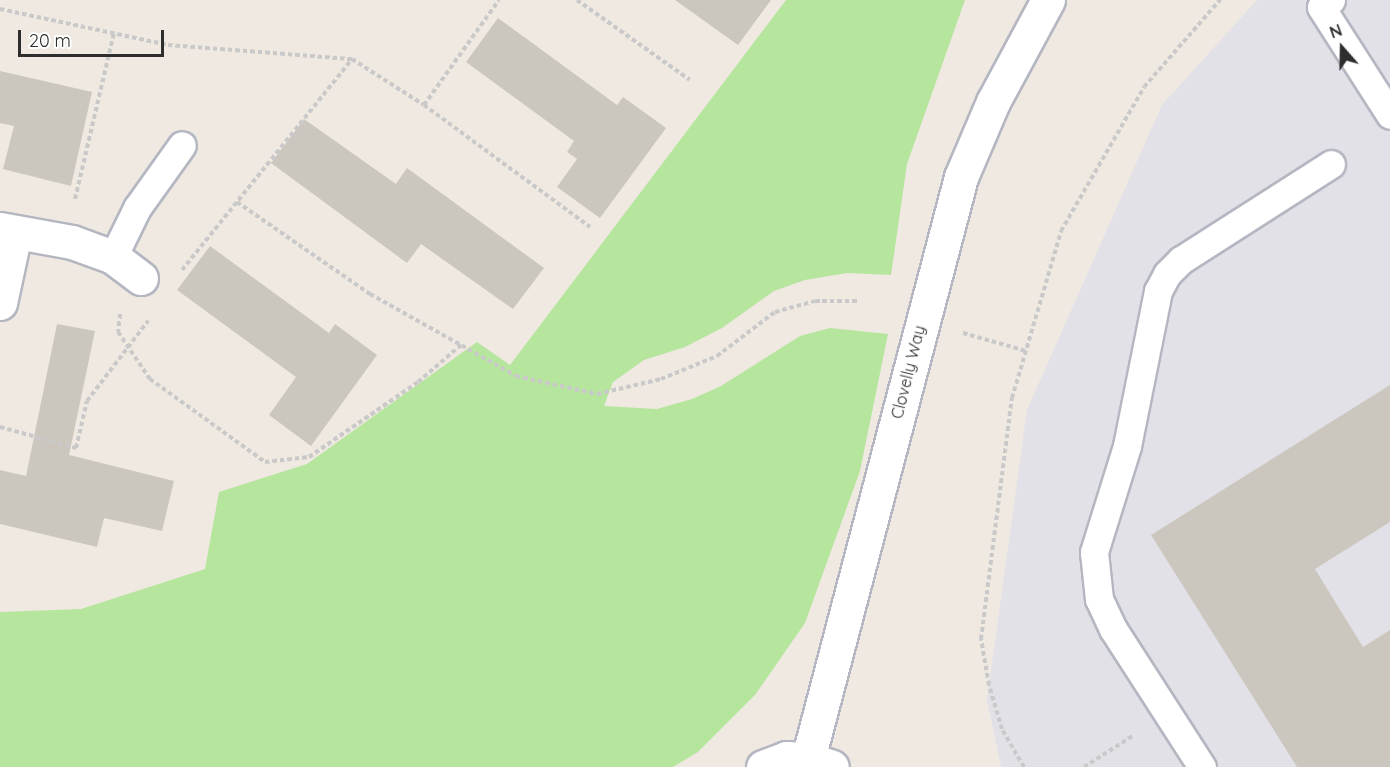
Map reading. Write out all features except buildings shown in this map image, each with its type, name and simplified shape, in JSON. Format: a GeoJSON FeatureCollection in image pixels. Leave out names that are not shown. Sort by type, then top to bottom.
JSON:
{"type":"FeatureCollection","features":[{"type":"Feature","properties":{"kind":"street","name":"Clovelly Way"},"geometry":{"type":"LineString","coordinates":[[763,767],[786,758],[820,763],[961,177],[993,102],[1048,0]]}},
{"type":"Feature","properties":{"kind":"street"},"geometry":{"type":"LineString","coordinates":[[0,303],[7,231],[65,241],[113,257],[141,278]]}},
{"type":"Feature","properties":{"kind":"lane"},"geometry":{"type":"LineString","coordinates":[[1331,0],[1321,7],[1390,115]]}},
{"type":"Feature","properties":{"kind":"lane"},"geometry":{"type":"LineString","coordinates":[[113,257],[137,208],[182,145]]}},
{"type":"Feature","properties":{"kind":"lane"},"geometry":{"type":"LineString","coordinates":[[1202,767],[1113,629],[1099,599],[1094,552],[1127,446],[1158,291],[1180,260],[1331,164]]}},
{"type":"Feature","properties":{"kind":"path"},"geometry":{"type":"LineString","coordinates":[[424,105],[500,0]]}},
{"type":"Feature","properties":{"kind":"path"},"geometry":{"type":"LineString","coordinates":[[577,0],[690,80]]}},
{"type":"Feature","properties":{"kind":"path"},"geometry":{"type":"LineString","coordinates":[[1024,767],[1002,729],[988,685],[981,639],[1012,398],[1062,231],[1144,87],[1220,0]]}},
{"type":"Feature","properties":{"kind":"path"},"geometry":{"type":"LineString","coordinates":[[0,9],[168,45],[352,59],[424,105],[590,227]]}},
{"type":"Feature","properties":{"kind":"path"},"geometry":{"type":"LineString","coordinates":[[65,241],[114,33]]}},
{"type":"Feature","properties":{"kind":"path"},"geometry":{"type":"LineString","coordinates":[[178,277],[352,59]]}},
{"type":"Feature","properties":{"kind":"path"},"geometry":{"type":"LineString","coordinates":[[237,202],[370,294],[516,376],[597,394],[661,379],[717,356],[775,312],[815,301],[858,302]]}},
{"type":"Feature","properties":{"kind":"path"},"geometry":{"type":"LineString","coordinates":[[141,278],[120,311],[118,332],[150,379],[266,462],[309,457],[418,382],[461,345]]}},
{"type":"Feature","properties":{"kind":"path"},"geometry":{"type":"LineString","coordinates":[[0,427],[76,448],[87,401],[129,348],[153,313]]}},
{"type":"Feature","properties":{"kind":"path"},"geometry":{"type":"LineString","coordinates":[[961,332],[1026,351]]}},
{"type":"Feature","properties":{"kind":"path"},"geometry":{"type":"LineString","coordinates":[[1084,767],[1167,713]]}},
{"type":"Feature","properties":{"kind":"shaded area"},"geometry":{"type":"Polygon","coordinates":[[[1257,0],[1390,0],[1390,767],[1001,767],[987,700],[1027,410],[1162,105],[1257,0]]]}},
{"type":"Feature","properties":{"kind":"green space"},"geometry":{"type":"Polygon","coordinates":[[[786,0],[965,0],[907,164],[891,275],[847,273],[805,280],[774,291],[722,328],[685,347],[644,360],[613,382],[604,406],[657,409],[692,399],[721,386],[800,336],[830,328],[888,334],[860,471],[805,623],[755,695],[698,752],[673,767],[0,767],[0,612],[81,609],[205,569],[219,492],[307,464],[477,342],[510,365],[786,0]]]}}]}
